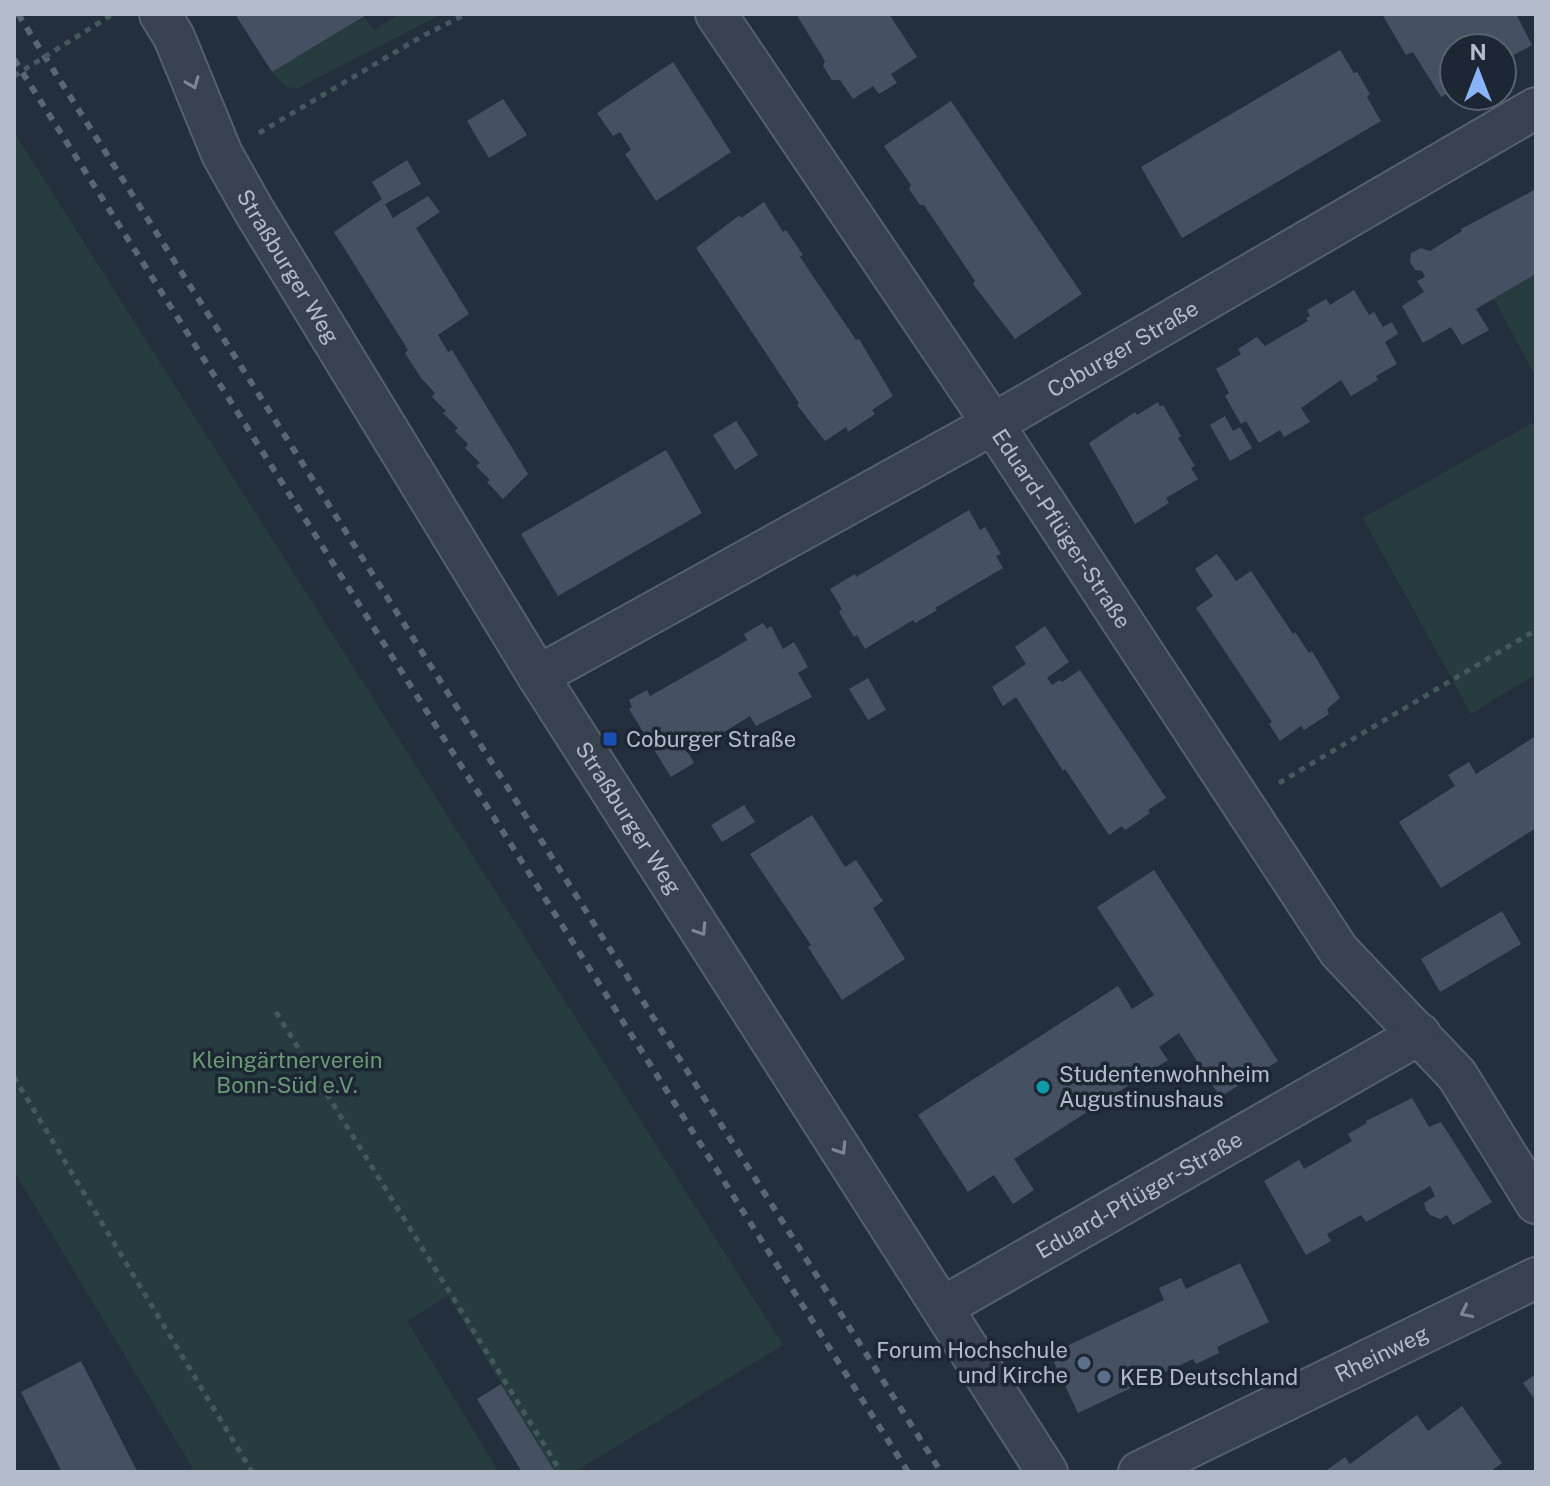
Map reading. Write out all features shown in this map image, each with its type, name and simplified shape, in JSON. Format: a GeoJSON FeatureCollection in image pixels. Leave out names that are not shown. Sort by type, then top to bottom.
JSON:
{"type":"FeatureCollection","features":[{"type":"Feature","properties":{"kind":"street","name":"Straßburger Weg"},"geometry":{"type":"LineString","coordinates":[[160,14],[174,37],[222,154],[261,223],[538,676],[1047,1472]]}},
{"type":"Feature","properties":{"kind":"street","name":"Eduard-Pflüger-Straße"},"geometry":{"type":"LineString","coordinates":[[716,14],[993,424],[1339,951],[1457,1075],[1536,1203]]}},
{"type":"Feature","properties":{"kind":"street","name":"Coburger Straße"},"geometry":{"type":"LineString","coordinates":[[538,676],[993,424],[1536,108]]}},
{"type":"Feature","properties":{"kind":"street","name":"Eduard-Pflüger-Straße"},"geometry":{"type":"LineString","coordinates":[[943,1307],[1420,1034]]}},
{"type":"Feature","properties":{"kind":"street","name":"Rheinweg"},"geometry":{"type":"LineString","coordinates":[[1139,1472],[1536,1278]]}},
{"type":"Feature","properties":{"kind":"path"},"geometry":{"type":"LineString","coordinates":[[14,76],[113,14]]}},
{"type":"Feature","properties":{"kind":"path"},"geometry":{"type":"LineString","coordinates":[[222,154],[419,38],[466,14]]}},
{"type":"Feature","properties":{"kind":"path"},"geometry":{"type":"LineString","coordinates":[[1243,805],[1536,630]]}},
{"type":"Feature","properties":{"kind":"path"},"geometry":{"type":"LineString","coordinates":[[276,1012],[561,1472]]}},
{"type":"Feature","properties":{"kind":"path"},"geometry":{"type":"LineString","coordinates":[[14,1077],[252,1472]]}},
{"type":"Feature","properties":{"kind":"green space"},"geometry":{"type":"Polygon","coordinates":[[[400,14],[442,14],[298,88],[286,85],[272,72],[364,17],[374,30],[400,14]]]}},
{"type":"Feature","properties":{"kind":"green space","name":"Kleingärtnerverein Bonn-Süd e.V."},"geometry":{"type":"Polygon","coordinates":[[[14,132],[783,1345],[574,1472],[555,1472],[448,1296],[407,1321],[499,1472],[195,1472],[14,1171],[14,132]]]}},
{"type":"Feature","properties":{"kind":"green space"},"geometry":{"type":"Polygon","coordinates":[[[1536,274],[1536,377],[1494,299],[1536,274]]]}},
{"type":"Feature","properties":{"kind":"green space"},"geometry":{"type":"Polygon","coordinates":[[[1536,421],[1536,674],[1471,714],[1363,518],[1536,421]]]}},
{"type":"Feature","properties":{"kind":"building"},"geometry":{"type":"Polygon","coordinates":[[[235,14],[368,14],[272,72],[235,14]]]}},
{"type":"Feature","properties":{"kind":"building"},"geometry":{"type":"Polygon","coordinates":[[[796,14],[889,14],[917,57],[891,74],[897,83],[879,94],[873,86],[853,99],[840,80],[832,80],[823,66],[825,61],[796,14]]]}},
{"type":"Feature","properties":{"kind":"building"},"geometry":{"type":"Polygon","coordinates":[[[1382,14],[1516,14],[1532,45],[1518,53],[1518,32],[1438,32],[1438,92],[1413,52],[1406,55],[1382,14]]]}},
{"type":"Feature","properties":{"kind":"building"},"geometry":{"type":"Polygon","coordinates":[[[1340,50],[1370,94],[1367,97],[1381,121],[1182,238],[1141,167],[1340,50]]]}},
{"type":"Feature","properties":{"kind":"building"},"geometry":{"type":"Polygon","coordinates":[[[673,62],[731,152],[656,201],[625,154],[631,150],[620,132],[613,136],[597,113],[673,62]]]}},
{"type":"Feature","properties":{"kind":"building"},"geometry":{"type":"Polygon","coordinates":[[[503,99],[527,135],[489,158],[467,121],[503,99]]]}},
{"type":"Feature","properties":{"kind":"building"},"geometry":{"type":"Polygon","coordinates":[[[951,101],[1082,294],[1015,339],[973,284],[975,281],[924,205],[920,205],[909,189],[911,185],[884,146],[951,101]]]}},
{"type":"Feature","properties":{"kind":"building"},"geometry":{"type":"Polygon","coordinates":[[[407,160],[421,184],[385,204],[393,218],[428,196],[440,212],[416,228],[469,314],[438,335],[448,352],[452,350],[528,474],[503,499],[476,466],[480,463],[465,448],[468,444],[455,431],[458,428],[432,397],[435,393],[405,353],[408,350],[334,232],[382,199],[372,182],[407,160]]]}},
{"type":"Feature","properties":{"kind":"building"},"geometry":{"type":"Polygon","coordinates":[[[1536,189],[1536,274],[1476,309],[1489,330],[1462,345],[1451,327],[1423,343],[1402,306],[1424,292],[1417,281],[1425,277],[1410,262],[1411,253],[1421,248],[1430,251],[1461,229],[1536,189]]]}},
{"type":"Feature","properties":{"kind":"building"},"geometry":{"type":"Polygon","coordinates":[[[764,202],[783,232],[786,230],[803,255],[800,257],[856,340],[859,339],[893,396],[872,410],[875,414],[848,432],[846,427],[825,441],[797,405],[799,403],[696,248],[740,215],[741,218],[764,202]]]}},
{"type":"Feature","properties":{"kind":"building"},"geometry":{"type":"Polygon","coordinates":[[[1354,290],[1369,315],[1374,312],[1383,327],[1392,322],[1398,334],[1385,342],[1397,364],[1351,396],[1341,380],[1301,408],[1310,422],[1284,437],[1280,430],[1259,443],[1246,421],[1241,424],[1225,396],[1229,393],[1216,369],[1241,354],[1238,349],[1257,337],[1265,346],[1308,321],[1306,318],[1310,316],[1307,310],[1326,299],[1330,305],[1354,290]]]}},
{"type":"Feature","properties":{"kind":"building"},"geometry":{"type":"Polygon","coordinates":[[[1158,402],[1160,407],[1163,405],[1181,436],[1178,438],[1195,466],[1191,468],[1198,479],[1166,498],[1169,503],[1135,524],[1089,443],[1135,412],[1137,415],[1158,402]]]}},
{"type":"Feature","properties":{"kind":"building"},"geometry":{"type":"Polygon","coordinates":[[[1225,416],[1233,431],[1240,427],[1252,448],[1230,461],[1210,425],[1225,416]]]}},
{"type":"Feature","properties":{"kind":"building"},"geometry":{"type":"Polygon","coordinates":[[[736,421],[758,455],[735,470],[713,435],[736,421]]]}},
{"type":"Feature","properties":{"kind":"building"},"geometry":{"type":"Polygon","coordinates":[[[666,450],[702,513],[558,596],[521,534],[666,450]]]}},
{"type":"Feature","properties":{"kind":"building"},"geometry":{"type":"Polygon","coordinates":[[[969,510],[980,530],[985,527],[1001,554],[996,556],[1003,568],[915,623],[913,620],[865,649],[839,612],[842,609],[830,589],[855,574],[856,577],[969,510]]]}},
{"type":"Feature","properties":{"kind":"building"},"geometry":{"type":"Polygon","coordinates":[[[1217,554],[1236,581],[1251,571],[1293,634],[1295,632],[1309,653],[1312,651],[1340,698],[1327,709],[1329,714],[1304,730],[1301,726],[1280,741],[1269,724],[1272,722],[1196,608],[1213,596],[1195,569],[1217,554]]]}},
{"type":"Feature","properties":{"kind":"building"},"geometry":{"type":"Polygon","coordinates":[[[763,623],[767,629],[771,626],[783,649],[794,642],[808,667],[798,673],[812,697],[756,726],[750,716],[689,754],[694,763],[671,777],[629,709],[632,707],[629,700],[647,690],[650,696],[717,658],[747,640],[744,634],[763,623]]]}},
{"type":"Feature","properties":{"kind":"building"},"geometry":{"type":"Polygon","coordinates":[[[1045,626],[1069,662],[1047,678],[1052,685],[1080,670],[1166,798],[1125,830],[1122,826],[1109,835],[1016,697],[1003,706],[992,687],[1026,664],[1015,647],[1045,626]]]}},
{"type":"Feature","properties":{"kind":"building"},"geometry":{"type":"Polygon","coordinates":[[[868,678],[886,710],[868,720],[849,689],[868,678]]]}},
{"type":"Feature","properties":{"kind":"building"},"geometry":{"type":"Polygon","coordinates":[[[1536,736],[1536,828],[1441,888],[1399,822],[1455,786],[1448,775],[1469,762],[1476,774],[1536,736]]]}},
{"type":"Feature","properties":{"kind":"building"},"geometry":{"type":"Polygon","coordinates":[[[744,805],[755,822],[722,842],[711,825],[744,805]]]}},
{"type":"Feature","properties":{"kind":"building"},"geometry":{"type":"Polygon","coordinates":[[[812,815],[845,867],[856,860],[883,901],[873,908],[905,959],[842,1000],[808,947],[811,945],[750,854],[812,815]]]}},
{"type":"Feature","properties":{"kind":"building","name":"Studentenwohnheim Augustinushaus"},"geometry":{"type":"Polygon","coordinates":[[[1154,870],[1278,1061],[1220,1097],[1179,1033],[1159,1047],[1168,1060],[1014,1159],[1034,1190],[1013,1204],[994,1175],[968,1192],[918,1115],[1118,986],[1132,1009],[1154,995],[1097,907],[1154,870]]]}},
{"type":"Feature","properties":{"kind":"building"},"geometry":{"type":"Polygon","coordinates":[[[1502,911],[1521,944],[1440,992],[1421,959],[1502,911]]]}},
{"type":"Feature","properties":{"kind":"building"},"geometry":{"type":"Polygon","coordinates":[[[1412,1098],[1429,1127],[1441,1122],[1492,1202],[1453,1225],[1447,1215],[1440,1219],[1426,1210],[1424,1203],[1435,1196],[1430,1186],[1366,1222],[1361,1215],[1327,1234],[1331,1241],[1306,1255],[1264,1181],[1299,1160],[1304,1169],[1352,1141],[1348,1134],[1366,1121],[1412,1098]]]}},
{"type":"Feature","properties":{"kind":"building"},"geometry":{"type":"Polygon","coordinates":[[[1240,1263],[1269,1322],[1217,1347],[1219,1353],[1196,1364],[1193,1359],[1078,1413],[1050,1354],[1164,1300],[1159,1288],[1181,1278],[1186,1289],[1240,1263]]]}},
{"type":"Feature","properties":{"kind":"building"},"geometry":{"type":"Polygon","coordinates":[[[81,1361],[138,1472],[62,1472],[21,1392],[81,1361]]]}},
{"type":"Feature","properties":{"kind":"building"},"geometry":{"type":"Polygon","coordinates":[[[1536,1374],[1536,1401],[1523,1383],[1536,1374]]]}},
{"type":"Feature","properties":{"kind":"building"},"geometry":{"type":"Polygon","coordinates":[[[501,1384],[555,1472],[522,1472],[477,1399],[501,1384]]]}},
{"type":"Feature","properties":{"kind":"building"},"geometry":{"type":"Polygon","coordinates":[[[1462,1406],[1502,1463],[1490,1472],[1324,1472],[1345,1457],[1350,1464],[1417,1415],[1428,1431],[1462,1406]]]}},
{"type":"Feature","properties":{"kind":"railway"},"geometry":{"type":"LineString","coordinates":[[18,14],[941,1472]]}},
{"type":"Feature","properties":{"kind":"railway"},"geometry":{"type":"LineString","coordinates":[[14,59],[908,1472]]}},
{"type":"Feature","properties":{"kind":"place","name":"Coburger Straße"},"geometry":{"type":"Point","coordinates":[610,739]}},
{"type":"Feature","properties":{"kind":"place","name":"Studentenwohnheim Augustinushaus"},"geometry":{"type":"Point","coordinates":[1043,1087]}},
{"type":"Feature","properties":{"kind":"place","name":"Forum Hochschule und Kirche"},"geometry":{"type":"Point","coordinates":[1084,1363]}},
{"type":"Feature","properties":{"kind":"place","name":"KEB Deutschland"},"geometry":{"type":"Point","coordinates":[1104,1377]}}]}
